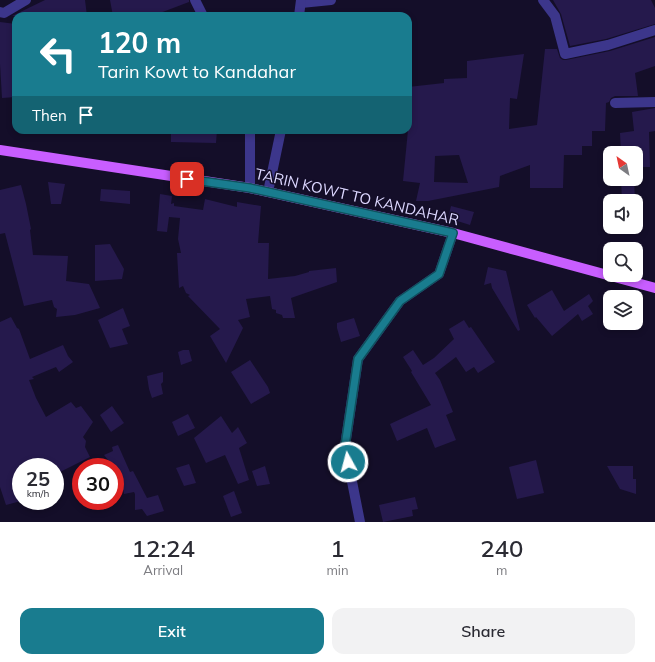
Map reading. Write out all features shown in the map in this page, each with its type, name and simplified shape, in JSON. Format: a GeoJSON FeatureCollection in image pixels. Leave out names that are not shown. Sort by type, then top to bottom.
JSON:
{"type":"FeatureCollection","features":[{"type":"Feature","properties":{"kind":"main road","name":"TARIN KOWT TO KANDAHAR"},"geometry":{"type":"LineString","coordinates":[[0,150],[250,188],[453,233],[655,288]]}},
{"type":"Feature","properties":{"kind":"street"},"geometry":{"type":"LineString","coordinates":[[0,12],[4,13],[26,0]]}},
{"type":"Feature","properties":{"kind":"street"},"geometry":{"type":"LineString","coordinates":[[195,0],[201,12]]}},
{"type":"Feature","properties":{"kind":"street"},"geometry":{"type":"LineString","coordinates":[[300,12],[301,2],[331,0]]}},
{"type":"Feature","properties":{"kind":"street"},"geometry":{"type":"LineString","coordinates":[[543,0],[555,16],[565,54],[608,45],[655,30]]}},
{"type":"Feature","properties":{"kind":"street"},"geometry":{"type":"LineString","coordinates":[[615,103],[655,102]]}},
{"type":"Feature","properties":{"kind":"street"},"geometry":{"type":"LineString","coordinates":[[250,134],[250,188]]}},
{"type":"Feature","properties":{"kind":"street"},"geometry":{"type":"LineString","coordinates":[[268,192],[280,134]]}},
{"type":"Feature","properties":{"kind":"street"},"geometry":{"type":"LineString","coordinates":[[360,522],[345,446],[358,359],[400,301],[439,274],[453,233]]}},
{"type":"Feature","properties":{"kind":"building"},"geometry":{"type":"Polygon","coordinates":[[[45,0],[85,0],[86,12],[20,12],[45,0]]]}},
{"type":"Feature","properties":{"kind":"building"},"geometry":{"type":"Polygon","coordinates":[[[110,0],[189,0],[189,2],[163,12],[112,12],[110,0]]]}},
{"type":"Feature","properties":{"kind":"building"},"geometry":{"type":"Polygon","coordinates":[[[553,0],[651,0],[655,8],[655,24],[606,39],[570,46],[561,14],[553,0]]]}},
{"type":"Feature","properties":{"kind":"building"},"geometry":{"type":"Polygon","coordinates":[[[0,22],[12,24],[12,97],[2,98],[0,22]]]}},
{"type":"Feature","properties":{"kind":"building"},"geometry":{"type":"Polygon","coordinates":[[[655,37],[655,66],[635,73],[638,96],[615,96],[611,98],[609,102],[606,103],[605,131],[592,131],[592,146],[582,146],[582,155],[564,155],[563,188],[530,188],[530,165],[500,176],[499,187],[428,201],[416,201],[420,183],[403,181],[408,134],[412,134],[412,87],[444,83],[444,79],[467,78],[467,61],[524,54],[517,99],[510,98],[509,129],[537,125],[545,49],[557,49],[560,58],[566,60],[610,51],[655,37]],[[459,155],[435,156],[434,182],[468,183],[459,155]]]}},
{"type":"Feature","properties":{"kind":"building"},"geometry":{"type":"Polygon","coordinates":[[[655,108],[655,131],[649,132],[650,167],[643,167],[643,146],[621,146],[620,133],[634,131],[632,112],[655,108]]]}},
{"type":"Feature","properties":{"kind":"building"},"geometry":{"type":"Polygon","coordinates":[[[171,134],[217,134],[216,143],[171,142],[171,134]]]}},
{"type":"Feature","properties":{"kind":"building"},"geometry":{"type":"Polygon","coordinates":[[[48,182],[65,184],[61,204],[51,204],[48,182]]]}},
{"type":"Feature","properties":{"kind":"building"},"geometry":{"type":"Polygon","coordinates":[[[21,185],[31,229],[33,255],[68,256],[66,281],[89,284],[100,308],[75,315],[56,317],[57,309],[54,307],[52,300],[24,306],[5,233],[0,234],[0,190],[21,185]]]}},
{"type":"Feature","properties":{"kind":"building"},"geometry":{"type":"Polygon","coordinates":[[[621,186],[634,186],[635,194],[622,194],[621,186]]]}},
{"type":"Feature","properties":{"kind":"building"},"geometry":{"type":"Polygon","coordinates":[[[101,189],[130,191],[130,204],[100,201],[101,189]]]}},
{"type":"Feature","properties":{"kind":"building"},"geometry":{"type":"Polygon","coordinates":[[[160,194],[172,196],[171,204],[174,203],[174,206],[203,210],[205,199],[237,207],[237,202],[261,206],[258,243],[269,243],[268,279],[295,276],[309,271],[336,268],[337,282],[291,298],[295,318],[283,318],[282,315],[276,313],[276,310],[272,309],[270,296],[246,299],[250,317],[238,320],[243,328],[226,363],[210,336],[220,329],[188,296],[190,295],[186,293],[183,286],[179,288],[177,253],[181,253],[178,239],[180,218],[169,217],[167,232],[157,231],[160,194]]]}},
{"type":"Feature","properties":{"kind":"building"},"geometry":{"type":"Polygon","coordinates":[[[451,206],[474,212],[470,225],[448,218],[451,206]]]}},
{"type":"Feature","properties":{"kind":"building"},"geometry":{"type":"Polygon","coordinates":[[[110,244],[124,269],[122,279],[95,281],[95,245],[110,244]]]}},
{"type":"Feature","properties":{"kind":"building"},"geometry":{"type":"Polygon","coordinates":[[[488,267],[506,271],[520,330],[518,331],[492,288],[491,283],[484,285],[488,267]]]}},
{"type":"Feature","properties":{"kind":"building"},"geometry":{"type":"Polygon","coordinates":[[[552,290],[564,311],[589,294],[593,301],[588,306],[593,314],[582,321],[578,314],[552,336],[536,317],[535,318],[527,305],[552,290]]]}},
{"type":"Feature","properties":{"kind":"building"},"geometry":{"type":"Polygon","coordinates":[[[123,308],[130,326],[122,329],[128,344],[110,348],[98,320],[123,308]]]}},
{"type":"Feature","properties":{"kind":"building"},"geometry":{"type":"Polygon","coordinates":[[[11,317],[19,329],[30,359],[63,345],[68,356],[73,362],[59,372],[56,367],[32,377],[34,379],[29,380],[46,417],[71,402],[76,408],[81,406],[93,422],[83,437],[86,441],[85,447],[90,457],[72,458],[72,466],[64,470],[64,458],[12,458],[12,503],[6,505],[0,487],[0,322],[11,317]]]}},
{"type":"Feature","properties":{"kind":"building"},"geometry":{"type":"Polygon","coordinates":[[[354,318],[360,336],[341,342],[337,323],[354,318]]]}},
{"type":"Feature","properties":{"kind":"building"},"geometry":{"type":"Polygon","coordinates":[[[464,320],[469,328],[471,327],[495,362],[478,373],[474,367],[466,372],[456,357],[435,373],[440,380],[453,412],[446,415],[456,440],[435,448],[427,428],[397,441],[390,424],[431,405],[403,357],[413,350],[423,365],[434,358],[454,339],[449,329],[464,320]]]}},
{"type":"Feature","properties":{"kind":"building"},"geometry":{"type":"Polygon","coordinates":[[[189,350],[192,361],[181,365],[178,352],[189,350]]]}},
{"type":"Feature","properties":{"kind":"building"},"geometry":{"type":"Polygon","coordinates":[[[250,360],[268,387],[270,393],[251,404],[231,372],[250,360]]]}},
{"type":"Feature","properties":{"kind":"building"},"geometry":{"type":"Polygon","coordinates":[[[163,372],[163,382],[161,384],[163,394],[152,398],[147,376],[163,372]]]}},
{"type":"Feature","properties":{"kind":"building"},"geometry":{"type":"Polygon","coordinates":[[[112,406],[124,423],[111,432],[100,415],[112,406]]]}},
{"type":"Feature","properties":{"kind":"building"},"geometry":{"type":"Polygon","coordinates":[[[188,414],[195,428],[178,436],[172,422],[188,414]]]}},
{"type":"Feature","properties":{"kind":"building"},"geometry":{"type":"Polygon","coordinates":[[[221,416],[232,433],[238,427],[247,443],[239,448],[249,480],[238,484],[225,455],[206,463],[194,438],[221,416]]]}},
{"type":"Feature","properties":{"kind":"building"},"geometry":{"type":"Polygon","coordinates":[[[118,445],[124,458],[106,458],[104,455],[113,451],[112,447],[118,445]]]}},
{"type":"Feature","properties":{"kind":"building"},"geometry":{"type":"Polygon","coordinates":[[[124,458],[130,472],[133,471],[147,498],[158,495],[164,511],[147,516],[142,509],[135,510],[134,492],[124,494],[124,458]]]}},
{"type":"Feature","properties":{"kind":"building"},"geometry":{"type":"Polygon","coordinates":[[[536,460],[544,493],[517,499],[509,467],[536,460]]]}},
{"type":"Feature","properties":{"kind":"building"},"geometry":{"type":"Polygon","coordinates":[[[189,464],[196,483],[184,486],[176,468],[189,464]]]}},
{"type":"Feature","properties":{"kind":"building"},"geometry":{"type":"Polygon","coordinates":[[[265,466],[270,484],[257,486],[252,471],[265,466]]]}},
{"type":"Feature","properties":{"kind":"building"},"geometry":{"type":"Polygon","coordinates":[[[607,466],[633,466],[633,479],[636,479],[636,494],[620,489],[607,466]]]}},
{"type":"Feature","properties":{"kind":"building"},"geometry":{"type":"Polygon","coordinates":[[[234,491],[242,513],[231,517],[223,496],[234,491]]]}},
{"type":"Feature","properties":{"kind":"building"},"geometry":{"type":"Polygon","coordinates":[[[415,497],[418,509],[412,510],[413,516],[383,522],[379,505],[415,497]]]}},
{"type":"Feature","properties":{"kind":"route"},"geometry":{"type":"LineString","coordinates":[[187,179],[250,188],[453,233],[439,274],[400,301],[358,359],[345,446],[348,462]]}}]}
